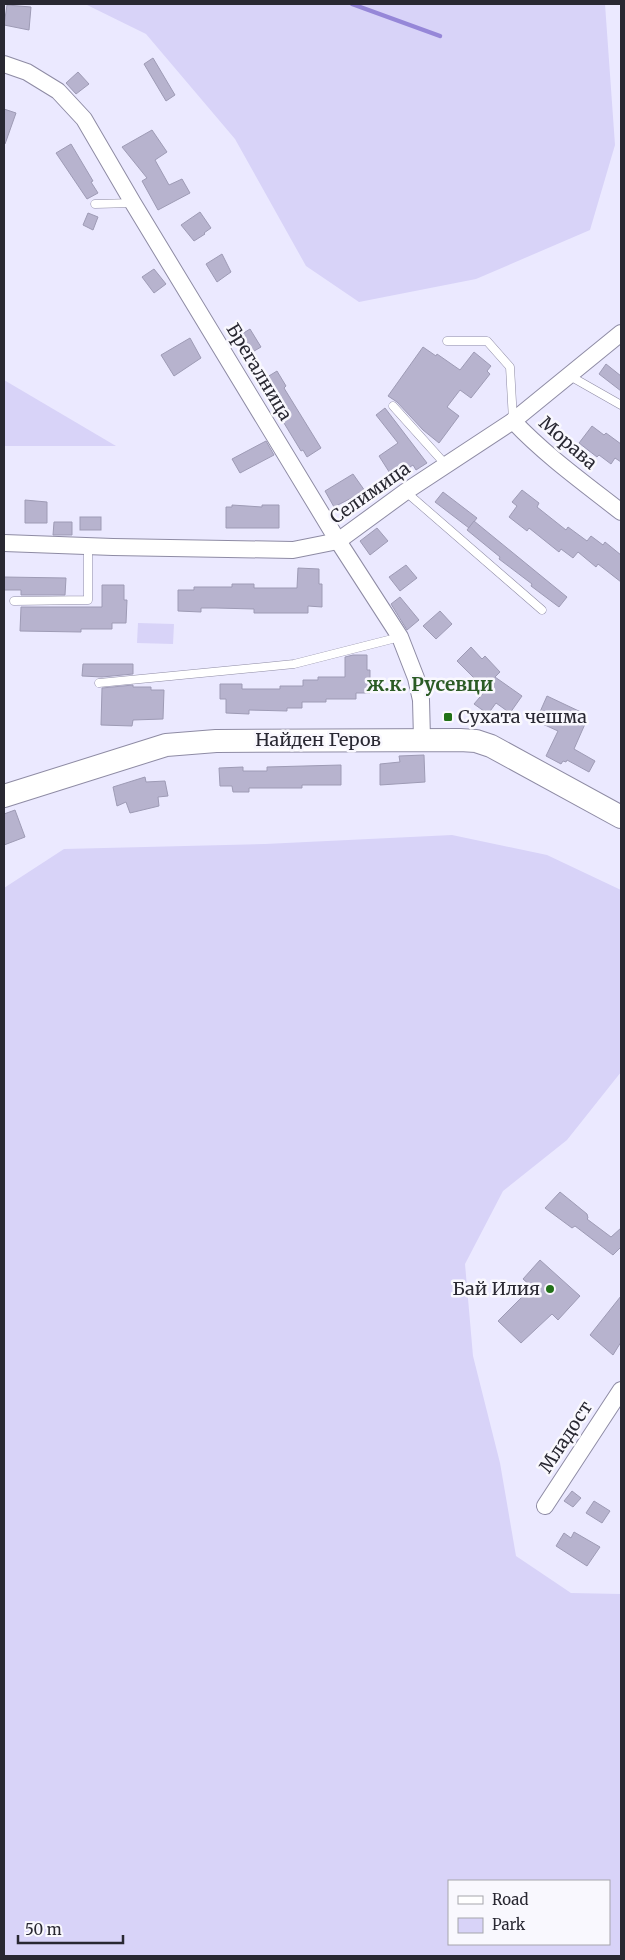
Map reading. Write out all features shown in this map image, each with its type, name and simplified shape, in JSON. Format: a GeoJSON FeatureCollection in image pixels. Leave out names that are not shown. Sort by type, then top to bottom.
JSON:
{"type":"FeatureCollection","features":[{"type":"Feature","properties":{"kind":"street","name":"Брегалница"},"geometry":{"type":"LineString","coordinates":[[4,64],[28,72],[58,91],[84,119],[132,202],[338,541],[400,637],[416,678],[421,700],[422,739]]}},
{"type":"Feature","properties":{"kind":"street","name":"Селимица"},"geometry":{"type":"LineString","coordinates":[[4,543],[293,550],[338,541],[405,492],[513,421],[621,333]]}},
{"type":"Feature","properties":{"kind":"street","name":"Морава"},"geometry":{"type":"LineString","coordinates":[[513,421],[580,480],[621,512]]}},
{"type":"Feature","properties":{"kind":"street","name":"Найден Геров"},"geometry":{"type":"LineString","coordinates":[[4,796],[166,744],[216,740],[460,740],[476,741],[490,746],[621,817]]}},
{"type":"Feature","properties":{"kind":"street","name":"Младост"},"geometry":{"type":"LineString","coordinates":[[544,1506],[621,1390]]}},
{"type":"Feature","properties":{"kind":"lane"},"geometry":{"type":"LineString","coordinates":[[95,204],[132,202]]}},
{"type":"Feature","properties":{"kind":"lane"},"geometry":{"type":"LineString","coordinates":[[447,341],[488,341],[510,367],[513,421]]}},
{"type":"Feature","properties":{"kind":"lane"},"geometry":{"type":"LineString","coordinates":[[570,376],[621,405]]}},
{"type":"Feature","properties":{"kind":"lane"},"geometry":{"type":"LineString","coordinates":[[393,406],[446,465]]}},
{"type":"Feature","properties":{"kind":"lane"},"geometry":{"type":"LineString","coordinates":[[405,492],[542,610]]}},
{"type":"Feature","properties":{"kind":"lane"},"geometry":{"type":"LineString","coordinates":[[14,601],[88,600],[88,546]]}},
{"type":"Feature","properties":{"kind":"lane"},"geometry":{"type":"LineString","coordinates":[[99,683],[294,664],[400,637]]}},
{"type":"Feature","properties":{"kind":"green space"},"geometry":{"type":"Polygon","coordinates":[[[85,4],[605,4],[615,145],[590,230],[476,279],[359,302],[306,266],[235,139],[146,34],[85,4]]]}},
{"type":"Feature","properties":{"kind":"green space"},"geometry":{"type":"Polygon","coordinates":[[[4,380],[116,446],[4,446],[4,380]]]}},
{"type":"Feature","properties":{"kind":"green space"},"geometry":{"type":"Polygon","coordinates":[[[138,623],[174,624],[173,644],[137,643],[138,623]]]}},
{"type":"Feature","properties":{"kind":"green space"},"geometry":{"type":"Polygon","coordinates":[[[452,835],[547,855],[621,890],[621,1072],[567,1140],[503,1191],[465,1264],[473,1356],[500,1463],[516,1556],[571,1593],[621,1594],[621,1956],[4,1956],[4,888],[64,849],[265,844],[452,835]]]}},
{"type":"Feature","properties":{"kind":"building"},"geometry":{"type":"Polygon","coordinates":[[[7,5],[31,7],[29,30],[4,25],[7,5]]]}},
{"type":"Feature","properties":{"kind":"building"},"geometry":{"type":"Polygon","coordinates":[[[153,58],[175,95],[166,101],[144,64],[153,58]]]}},
{"type":"Feature","properties":{"kind":"building"},"geometry":{"type":"Polygon","coordinates":[[[78,72],[89,84],[76,94],[66,83],[78,72]]]}},
{"type":"Feature","properties":{"kind":"building"},"geometry":{"type":"Polygon","coordinates":[[[4,109],[16,113],[5,144],[4,144],[4,109]]]}},
{"type":"Feature","properties":{"kind":"building"},"geometry":{"type":"Polygon","coordinates":[[[152,130],[167,152],[155,160],[169,185],[182,179],[190,193],[158,210],[142,181],[147,178],[122,147],[152,130]]]}},
{"type":"Feature","properties":{"kind":"building"},"geometry":{"type":"Polygon","coordinates":[[[71,144],[98,193],[87,199],[56,153],[71,144]]]}},
{"type":"Feature","properties":{"kind":"building"},"geometry":{"type":"Polygon","coordinates":[[[200,212],[211,228],[194,241],[181,225],[200,212]]]}},
{"type":"Feature","properties":{"kind":"building"},"geometry":{"type":"Polygon","coordinates":[[[88,213],[98,217],[93,230],[83,225],[88,213]]]}},
{"type":"Feature","properties":{"kind":"building"},"geometry":{"type":"Polygon","coordinates":[[[222,254],[231,272],[217,282],[206,264],[222,254]]]}},
{"type":"Feature","properties":{"kind":"building"},"geometry":{"type":"Polygon","coordinates":[[[154,269],[166,284],[154,293],[142,277],[154,269]]]}},
{"type":"Feature","properties":{"kind":"building"},"geometry":{"type":"Polygon","coordinates":[[[250,329],[261,347],[244,357],[234,339],[250,329]]]}},
{"type":"Feature","properties":{"kind":"building"},"geometry":{"type":"Polygon","coordinates":[[[190,338],[201,358],[174,376],[161,355],[190,338]]]}},
{"type":"Feature","properties":{"kind":"building"},"geometry":{"type":"Polygon","coordinates":[[[423,347],[460,370],[474,352],[491,366],[487,371],[490,374],[471,398],[460,390],[447,407],[459,416],[439,443],[423,430],[397,402],[388,396],[423,347]]]}},
{"type":"Feature","properties":{"kind":"building"},"geometry":{"type":"Polygon","coordinates":[[[606,364],[621,376],[621,391],[599,374],[606,364]]]}},
{"type":"Feature","properties":{"kind":"building"},"geometry":{"type":"Polygon","coordinates":[[[277,371],[286,386],[284,388],[321,448],[307,457],[303,450],[301,451],[259,382],[277,371]]]}},
{"type":"Feature","properties":{"kind":"building"},"geometry":{"type":"Polygon","coordinates":[[[385,408],[427,463],[416,470],[413,465],[393,478],[379,456],[398,443],[376,415],[385,408]]]}},
{"type":"Feature","properties":{"kind":"building"},"geometry":{"type":"Polygon","coordinates":[[[592,426],[621,444],[621,462],[615,458],[611,464],[599,455],[597,457],[579,443],[592,426]]]}},
{"type":"Feature","properties":{"kind":"building"},"geometry":{"type":"Polygon","coordinates":[[[266,441],[274,455],[240,473],[232,459],[266,441]]]}},
{"type":"Feature","properties":{"kind":"building"},"geometry":{"type":"Polygon","coordinates":[[[353,474],[365,491],[334,507],[325,491],[353,474]]]}},
{"type":"Feature","properties":{"kind":"building"},"geometry":{"type":"Polygon","coordinates":[[[522,490],[539,503],[537,507],[566,530],[568,527],[587,541],[591,536],[603,545],[605,542],[621,555],[621,582],[598,564],[596,567],[578,552],[573,558],[561,549],[559,552],[529,528],[527,531],[509,517],[517,506],[512,502],[522,490]]]}},
{"type":"Feature","properties":{"kind":"building"},"geometry":{"type":"Polygon","coordinates":[[[443,492],[477,518],[469,528],[435,502],[443,492]]]}},
{"type":"Feature","properties":{"kind":"building"},"geometry":{"type":"Polygon","coordinates":[[[25,500],[47,502],[47,523],[25,523],[25,500]]]}},
{"type":"Feature","properties":{"kind":"building"},"geometry":{"type":"Polygon","coordinates":[[[232,505],[262,507],[262,505],[279,505],[279,528],[226,528],[226,507],[232,507],[232,505]]]}},
{"type":"Feature","properties":{"kind":"building"},"geometry":{"type":"Polygon","coordinates":[[[80,517],[101,517],[101,530],[80,530],[80,517]]]}},
{"type":"Feature","properties":{"kind":"building"},"geometry":{"type":"Polygon","coordinates":[[[474,521],[567,597],[559,607],[531,586],[532,584],[499,559],[500,557],[467,530],[474,521]]]}},
{"type":"Feature","properties":{"kind":"building"},"geometry":{"type":"Polygon","coordinates":[[[54,522],[72,522],[72,535],[53,535],[54,522]]]}},
{"type":"Feature","properties":{"kind":"building"},"geometry":{"type":"Polygon","coordinates":[[[377,528],[388,541],[370,555],[360,541],[377,528]]]}},
{"type":"Feature","properties":{"kind":"building"},"geometry":{"type":"Polygon","coordinates":[[[406,565],[417,578],[400,591],[389,577],[406,565]]]}},
{"type":"Feature","properties":{"kind":"building"},"geometry":{"type":"Polygon","coordinates":[[[298,568],[319,569],[319,584],[322,584],[322,607],[308,606],[308,613],[254,613],[254,609],[216,608],[201,608],[201,612],[178,611],[178,590],[194,590],[194,587],[232,587],[232,584],[254,584],[254,588],[297,588],[298,568]]]}},
{"type":"Feature","properties":{"kind":"building"},"geometry":{"type":"Polygon","coordinates":[[[4,577],[66,578],[65,595],[21,595],[21,590],[4,590],[4,577]]]}},
{"type":"Feature","properties":{"kind":"building"},"geometry":{"type":"Polygon","coordinates":[[[102,585],[124,585],[124,600],[127,600],[126,623],[112,623],[112,629],[81,629],[81,632],[20,631],[21,607],[102,607],[102,585]]]}},
{"type":"Feature","properties":{"kind":"building"},"geometry":{"type":"Polygon","coordinates":[[[400,597],[419,620],[407,630],[391,604],[400,597]]]}},
{"type":"Feature","properties":{"kind":"building"},"geometry":{"type":"Polygon","coordinates":[[[440,611],[452,624],[436,639],[423,626],[440,611]]]}},
{"type":"Feature","properties":{"kind":"building"},"geometry":{"type":"Polygon","coordinates":[[[471,647],[482,659],[485,656],[500,672],[495,677],[522,696],[510,713],[496,703],[488,714],[474,704],[486,690],[457,661],[471,647]]]}},
{"type":"Feature","properties":{"kind":"building"},"geometry":{"type":"Polygon","coordinates":[[[367,655],[367,670],[370,670],[370,693],[356,693],[356,699],[326,699],[326,702],[302,702],[302,708],[287,708],[287,711],[249,710],[249,714],[226,713],[226,699],[220,699],[220,684],[242,684],[242,689],[280,689],[280,686],[303,686],[303,680],[318,680],[318,677],[345,677],[345,657],[367,655]]]}},
{"type":"Feature","properties":{"kind":"building"},"geometry":{"type":"Polygon","coordinates":[[[83,664],[133,664],[133,674],[102,677],[82,676],[83,664]]]}},
{"type":"Feature","properties":{"kind":"building"},"geometry":{"type":"Polygon","coordinates":[[[133,685],[133,687],[151,687],[151,690],[164,690],[163,719],[133,720],[132,726],[101,725],[102,688],[133,685]]]}},
{"type":"Feature","properties":{"kind":"building"},"geometry":{"type":"Polygon","coordinates":[[[547,696],[583,713],[579,722],[585,724],[574,749],[595,761],[589,772],[567,760],[561,764],[546,756],[558,731],[536,721],[547,696]]]}},
{"type":"Feature","properties":{"kind":"building"},"geometry":{"type":"Polygon","coordinates":[[[424,755],[425,782],[380,785],[380,764],[400,762],[399,756],[424,755]]]}},
{"type":"Feature","properties":{"kind":"building"},"geometry":{"type":"Polygon","coordinates":[[[341,765],[341,785],[302,785],[302,788],[249,788],[249,792],[233,792],[232,786],[220,786],[219,768],[243,767],[243,771],[267,771],[267,767],[341,765]]]}},
{"type":"Feature","properties":{"kind":"building"},"geometry":{"type":"Polygon","coordinates":[[[145,777],[146,782],[165,781],[168,796],[158,797],[159,806],[130,813],[126,802],[117,806],[113,787],[145,777]]]}},
{"type":"Feature","properties":{"kind":"building"},"geometry":{"type":"Polygon","coordinates":[[[15,810],[25,837],[4,845],[4,814],[15,810]]]}},
{"type":"Feature","properties":{"kind":"building"},"geometry":{"type":"Polygon","coordinates":[[[560,1192],[587,1214],[587,1219],[611,1237],[621,1228],[621,1247],[613,1255],[575,1226],[572,1228],[545,1208],[560,1192]]]}},
{"type":"Feature","properties":{"kind":"building"},"geometry":{"type":"Polygon","coordinates":[[[540,1260],[580,1296],[558,1320],[552,1314],[521,1343],[498,1321],[527,1292],[531,1286],[523,1279],[540,1260]]]}},
{"type":"Feature","properties":{"kind":"building"},"geometry":{"type":"Polygon","coordinates":[[[621,1296],[621,1342],[613,1355],[590,1335],[621,1296]]]}},
{"type":"Feature","properties":{"kind":"building"},"geometry":{"type":"Polygon","coordinates":[[[572,1491],[581,1498],[573,1507],[564,1501],[572,1491]]]}},
{"type":"Feature","properties":{"kind":"building"},"geometry":{"type":"Polygon","coordinates":[[[594,1501],[610,1511],[602,1523],[586,1513],[594,1501]]]}},
{"type":"Feature","properties":{"kind":"building"},"geometry":{"type":"Polygon","coordinates":[[[574,1532],[600,1547],[587,1566],[556,1546],[564,1533],[571,1538],[574,1532]]]}},
{"type":"Feature","properties":{"kind":"waterway"},"geometry":{"type":"LineString","coordinates":[[352,4],[440,36]]}},
{"type":"Feature","properties":{"kind":"place","name":"Сухата чешма"},"geometry":{"type":"Point","coordinates":[448,717]}},
{"type":"Feature","properties":{"kind":"place","name":"Бай Илия"},"geometry":{"type":"Point","coordinates":[550,1289]}},
{"type":"Feature","properties":{"kind":"district","name":"ж.к. Русевци"},"geometry":{"type":"Point","coordinates":[430,684]}}]}
